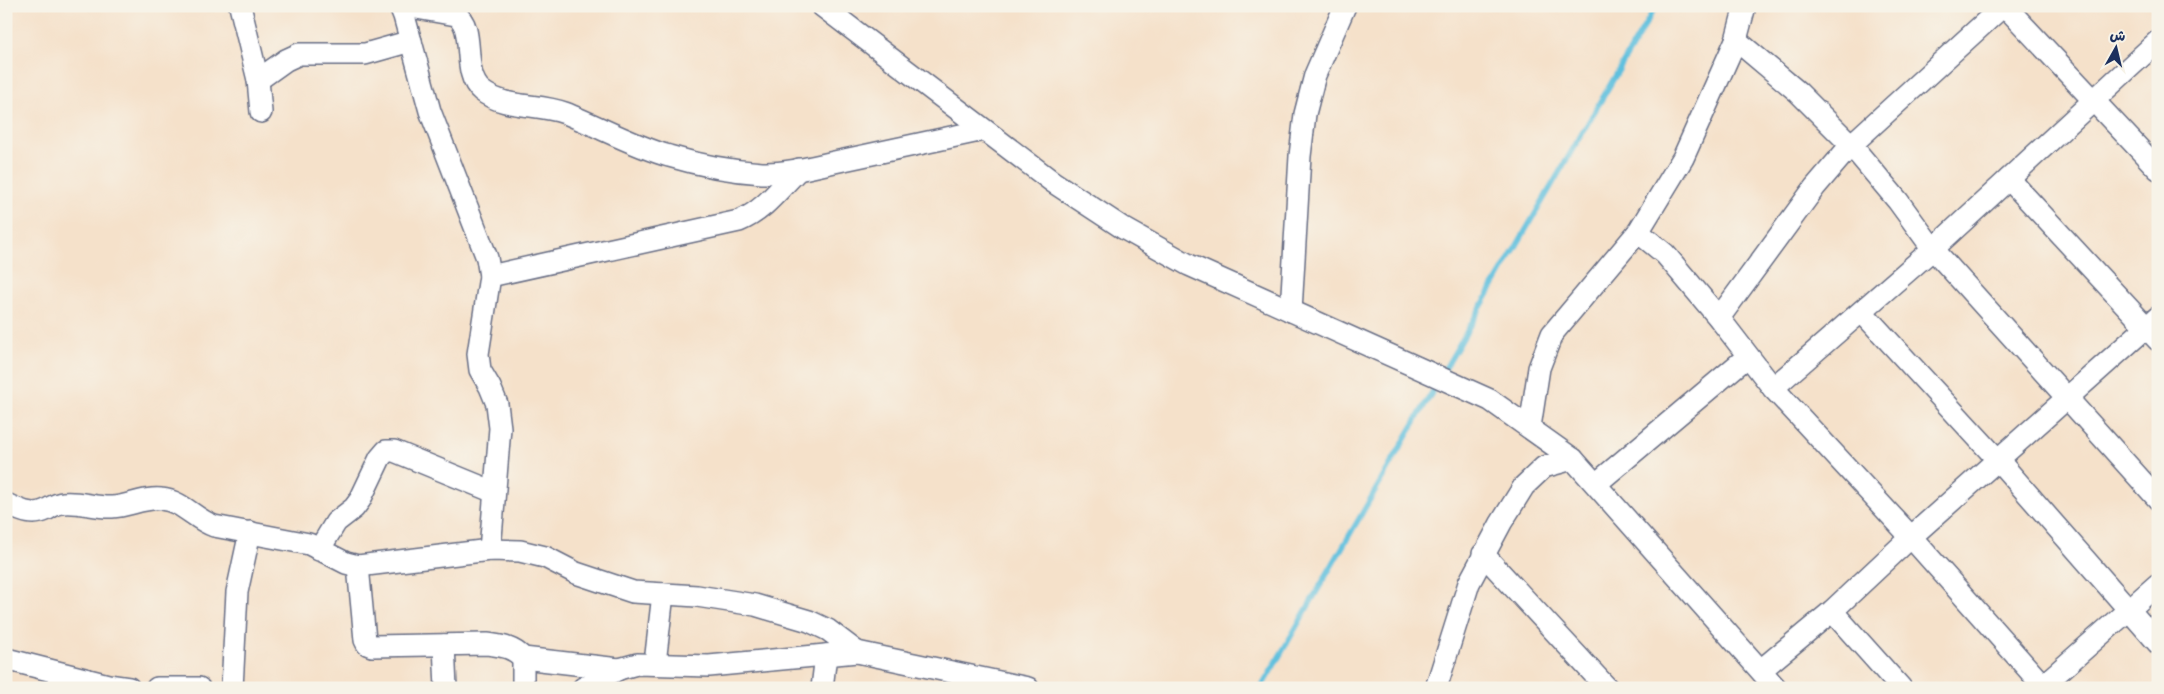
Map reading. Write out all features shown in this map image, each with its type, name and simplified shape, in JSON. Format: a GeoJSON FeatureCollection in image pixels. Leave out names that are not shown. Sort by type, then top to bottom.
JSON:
{"type":"FeatureCollection","features":[{"type":"Feature","properties":{"kind":"street"},"geometry":{"type":"LineString","coordinates":[[240,6],[258,80],[261,112]]}},
{"type":"Feature","properties":{"kind":"street"},"geometry":{"type":"LineString","coordinates":[[400,6],[430,111],[487,258],[490,276],[478,354],[480,370],[497,404],[500,428],[490,550]]}},
{"type":"Feature","properties":{"kind":"street"},"geometry":{"type":"LineString","coordinates":[[405,6],[456,15],[461,18],[465,26],[470,72],[481,90],[504,103],[541,107],[563,112],[667,156],[712,166],[763,173],[798,169],[984,130]]}},
{"type":"Feature","properties":{"kind":"street"},"geometry":{"type":"LineString","coordinates":[[822,6],[1053,182],[1123,228],[1189,265],[1490,400],[1530,427],[1573,459],[1597,483],[1657,554],[1776,688]]}},
{"type":"Feature","properties":{"kind":"street"},"geometry":{"type":"LineString","coordinates":[[1290,311],[1300,156],[1305,114],[1316,75],[1345,6]]}},
{"type":"Feature","properties":{"kind":"street"},"geometry":{"type":"LineString","coordinates":[[1530,427],[1539,368],[1552,334],[1638,232],[1683,158],[1736,40],[1745,6]]}},
{"type":"Feature","properties":{"kind":"street"},"geometry":{"type":"LineString","coordinates":[[1719,318],[1815,187],[1851,145],[2004,6],[2158,169]]}},
{"type":"Feature","properties":{"kind":"street"},"geometry":{"type":"LineString","coordinates":[[1736,40],[1798,92],[1851,145],[1898,201],[1933,249],[2158,500]]}},
{"type":"Feature","properties":{"kind":"street"},"geometry":{"type":"LineString","coordinates":[[258,80],[286,60],[299,54],[365,54],[411,41]]}},
{"type":"Feature","properties":{"kind":"street"},"geometry":{"type":"LineString","coordinates":[[1773,388],[1933,249],[2158,41]]}},
{"type":"Feature","properties":{"kind":"street"},"geometry":{"type":"LineString","coordinates":[[490,276],[739,221],[752,216],[798,169]]}},
{"type":"Feature","properties":{"kind":"street"},"geometry":{"type":"LineString","coordinates":[[1761,670],[1832,611],[1911,537],[2067,399],[2154,328],[2009,180]]}},
{"type":"Feature","properties":{"kind":"street"},"geometry":{"type":"LineString","coordinates":[[1638,232],[1665,254],[1719,318],[1747,357],[1773,388],[1911,537],[2043,687],[2127,609],[2158,584]]}},
{"type":"Feature","properties":{"kind":"street"},"geometry":{"type":"LineString","coordinates":[[1862,312],[1998,460],[2158,643]]}},
{"type":"Feature","properties":{"kind":"street"},"geometry":{"type":"LineString","coordinates":[[1597,483],[1747,357]]}},
{"type":"Feature","properties":{"kind":"street"},"geometry":{"type":"LineString","coordinates":[[319,550],[336,522],[354,508],[360,500],[380,458],[386,451],[394,451],[494,492]]}},
{"type":"Feature","properties":{"kind":"street"},"geometry":{"type":"LineString","coordinates":[[1436,688],[1469,582],[1483,554],[1524,486],[1544,467],[1573,459]]}},
{"type":"Feature","properties":{"kind":"street"},"geometry":{"type":"LineString","coordinates":[[6,504],[30,514],[39,513],[58,503],[67,502],[99,507],[116,507],[159,498],[180,504],[201,522],[298,541],[346,563],[358,566],[490,550],[520,551],[537,555],[601,583],[632,592],[697,596],[756,605],[809,621],[828,630],[857,652]]}},
{"type":"Feature","properties":{"kind":"street"},"geometry":{"type":"LineString","coordinates":[[232,688],[237,592],[250,532]]}},
{"type":"Feature","properties":{"kind":"street"},"geometry":{"type":"LineString","coordinates":[[1483,554],[1607,688]]}},
{"type":"Feature","properties":{"kind":"street"},"geometry":{"type":"LineString","coordinates":[[358,566],[367,644],[372,646],[487,644],[506,646],[516,650],[524,658],[619,669]]}},
{"type":"Feature","properties":{"kind":"street"},"geometry":{"type":"LineString","coordinates":[[656,663],[663,594]]}},
{"type":"Feature","properties":{"kind":"street"},"geometry":{"type":"LineString","coordinates":[[1832,611],[1901,688]]}},
{"type":"Feature","properties":{"kind":"street"},"geometry":{"type":"LineString","coordinates":[[444,645],[446,688]]}},
{"type":"Feature","properties":{"kind":"street"},"geometry":{"type":"LineString","coordinates":[[583,688],[619,669],[637,664],[656,663],[709,666],[857,652],[1028,688]]}},
{"type":"Feature","properties":{"kind":"street"},"geometry":{"type":"LineString","coordinates":[[822,688],[826,655]]}},
{"type":"Feature","properties":{"kind":"street"},"geometry":{"type":"LineString","coordinates":[[524,658],[524,688]]}},
{"type":"Feature","properties":{"kind":"street"},"geometry":{"type":"LineString","coordinates":[[6,659],[108,685],[129,688]]}},
{"type":"Feature","properties":{"kind":"street"},"geometry":{"type":"LineString","coordinates":[[157,688],[199,688]]}},
{"type":"Feature","properties":{"kind":"waterway"},"geometry":{"type":"LineString","coordinates":[[1442,374],[1656,6]]}},
{"type":"Feature","properties":{"kind":"waterway"},"geometry":{"type":"LineString","coordinates":[[1261,688],[1438,382]]}}]}
